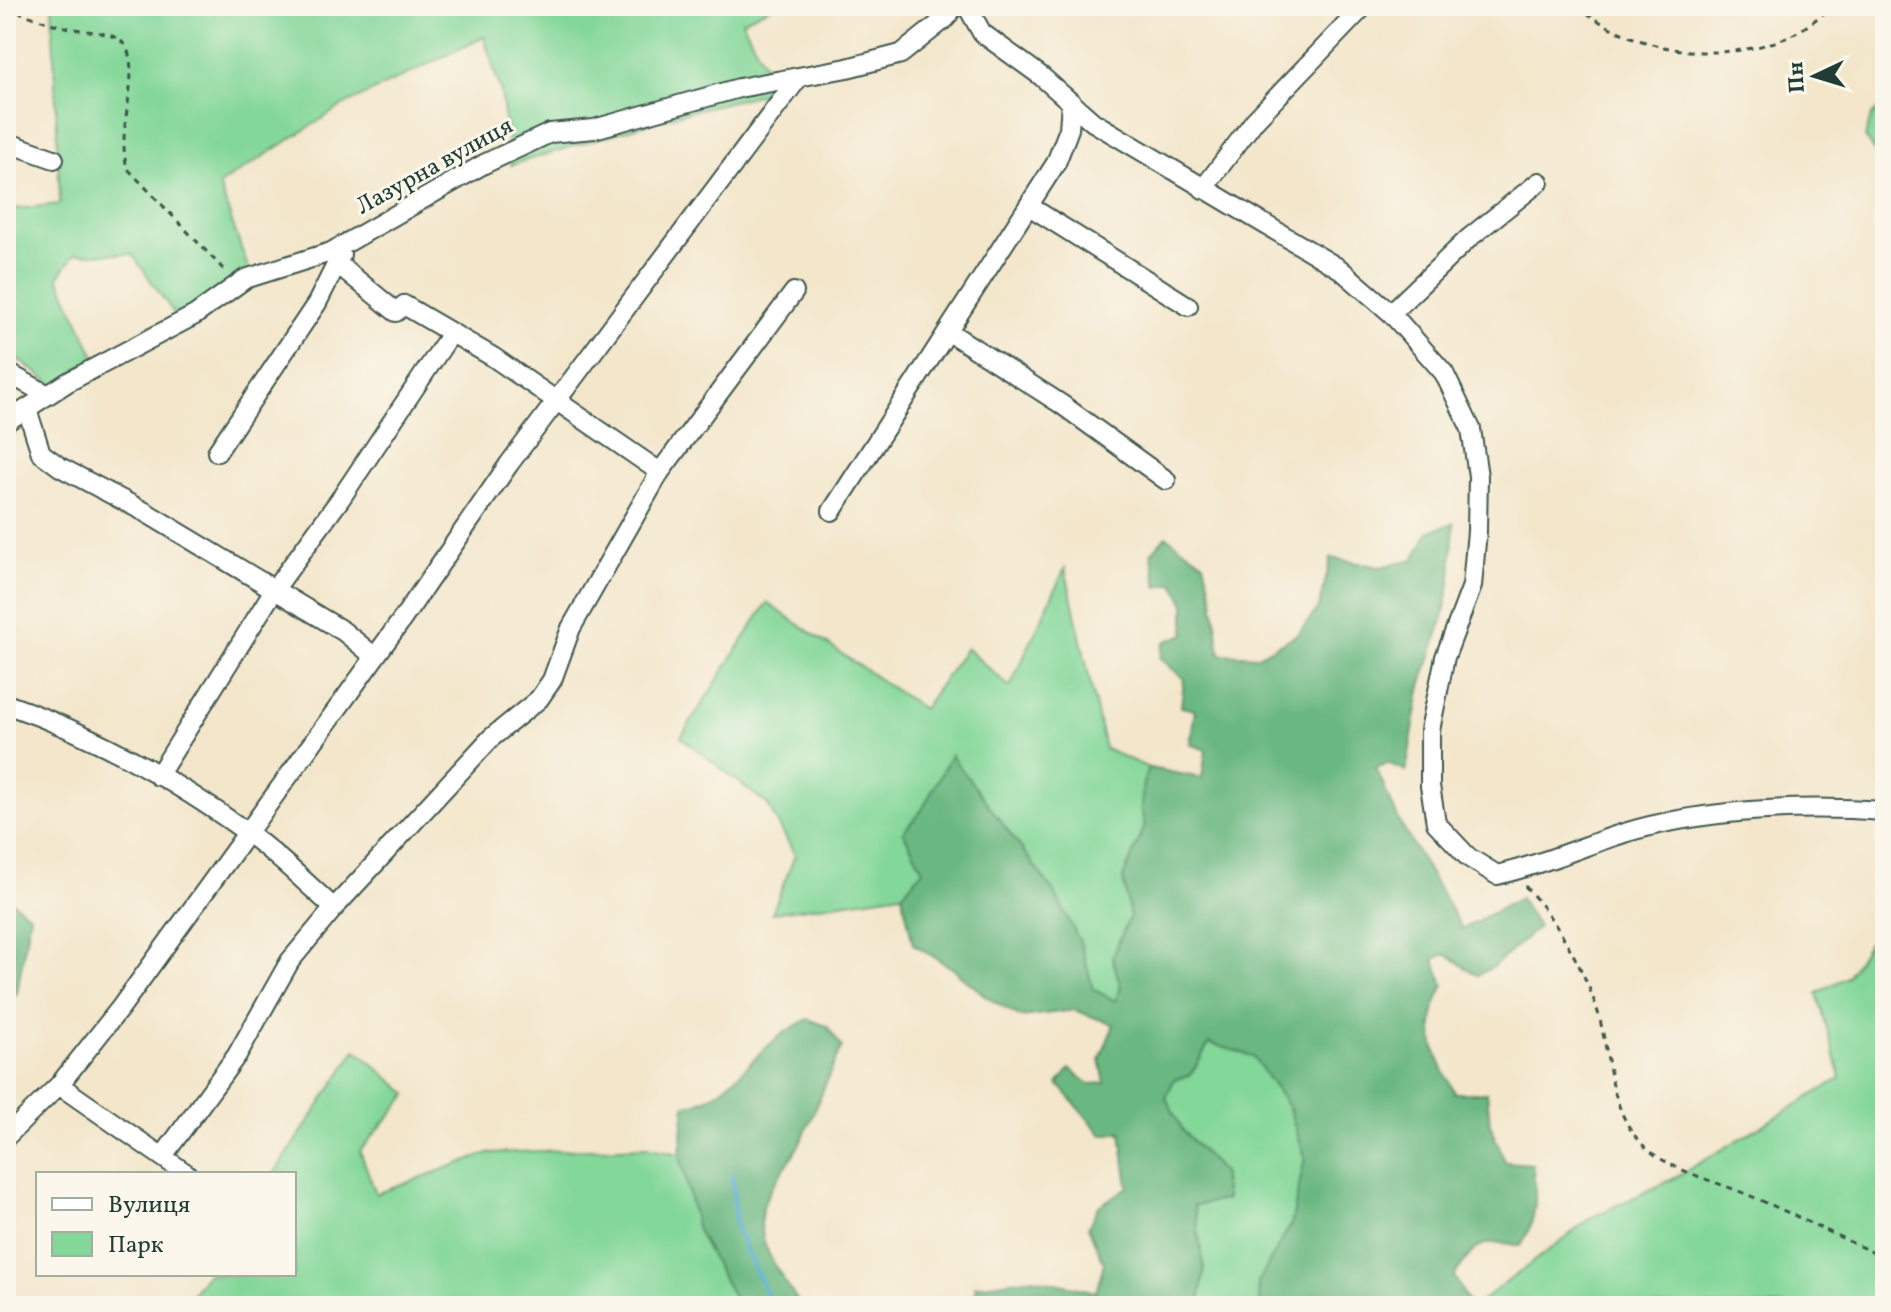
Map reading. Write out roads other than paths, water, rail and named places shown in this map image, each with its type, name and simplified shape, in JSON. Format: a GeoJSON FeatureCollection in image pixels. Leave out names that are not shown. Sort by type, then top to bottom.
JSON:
{"type":"FeatureCollection","features":[{"type":"Feature","properties":{"kind":"street","name":"Лазурна вулиця"},"geometry":{"type":"LineString","coordinates":[[6,422],[48,395],[195,315],[236,285],[344,244],[484,164],[550,133],[594,129],[739,88],[901,54],[946,18],[954,6]]}},
{"type":"Feature","properties":{"kind":"street"},"geometry":{"type":"LineString","coordinates":[[967,6],[982,33],[1093,122],[1340,269],[1391,313],[1444,373],[1471,429],[1478,476],[1472,586],[1445,657],[1430,730],[1430,786],[1436,823],[1468,857],[1497,875],[1545,864],[1626,833],[1699,819],[1817,806],[1885,811]]}},
{"type":"Feature","properties":{"kind":"street"},"geometry":{"type":"LineString","coordinates":[[1203,189],[1255,120],[1364,6]]}},
{"type":"Feature","properties":{"kind":"street"},"geometry":{"type":"LineString","coordinates":[[6,1137],[59,1085],[121,1007],[556,401],[799,77]]}},
{"type":"Feature","properties":{"kind":"street"},"geometry":{"type":"LineString","coordinates":[[832,511],[1056,163],[1069,129],[1071,102]]}},
{"type":"Feature","properties":{"kind":"street"},"geometry":{"type":"LineString","coordinates":[[6,142],[54,159]]}},
{"type":"Feature","properties":{"kind":"street"},"geometry":{"type":"LineString","coordinates":[[1391,313],[1469,238],[1539,182]]}},
{"type":"Feature","properties":{"kind":"street"},"geometry":{"type":"LineString","coordinates":[[1029,206],[1188,306]]}},
{"type":"Feature","properties":{"kind":"street"},"geometry":{"type":"LineString","coordinates":[[217,452],[339,265],[344,244]]}},
{"type":"Feature","properties":{"kind":"street"},"geometry":{"type":"LineString","coordinates":[[339,265],[396,312],[404,305],[450,335],[493,357],[660,472]]}},
{"type":"Feature","properties":{"kind":"street"},"geometry":{"type":"LineString","coordinates":[[163,1156],[237,1055],[290,961],[334,908],[491,738],[539,699],[552,680],[571,628],[660,472],[794,292]]}},
{"type":"Feature","properties":{"kind":"street"},"geometry":{"type":"LineString","coordinates":[[949,332],[1061,404],[1166,480]]}},
{"type":"Feature","properties":{"kind":"street"},"geometry":{"type":"LineString","coordinates":[[158,776],[274,590],[350,486],[450,335]]}},
{"type":"Feature","properties":{"kind":"street"},"geometry":{"type":"LineString","coordinates":[[6,372],[48,395]]}},
{"type":"Feature","properties":{"kind":"street"},"geometry":{"type":"LineString","coordinates":[[27,409],[41,453],[60,467],[145,512],[343,631],[375,657]]}},
{"type":"Feature","properties":{"kind":"street"},"geometry":{"type":"LineString","coordinates":[[6,704],[64,724],[158,776],[245,831],[334,908]]}},
{"type":"Feature","properties":{"kind":"street"},"geometry":{"type":"LineString","coordinates":[[59,1085],[184,1172]]}},
{"type":"Feature","properties":{"kind":"waterway"},"geometry":{"type":"LineString","coordinates":[[732,1175],[736,1227],[772,1306]]}}]}
